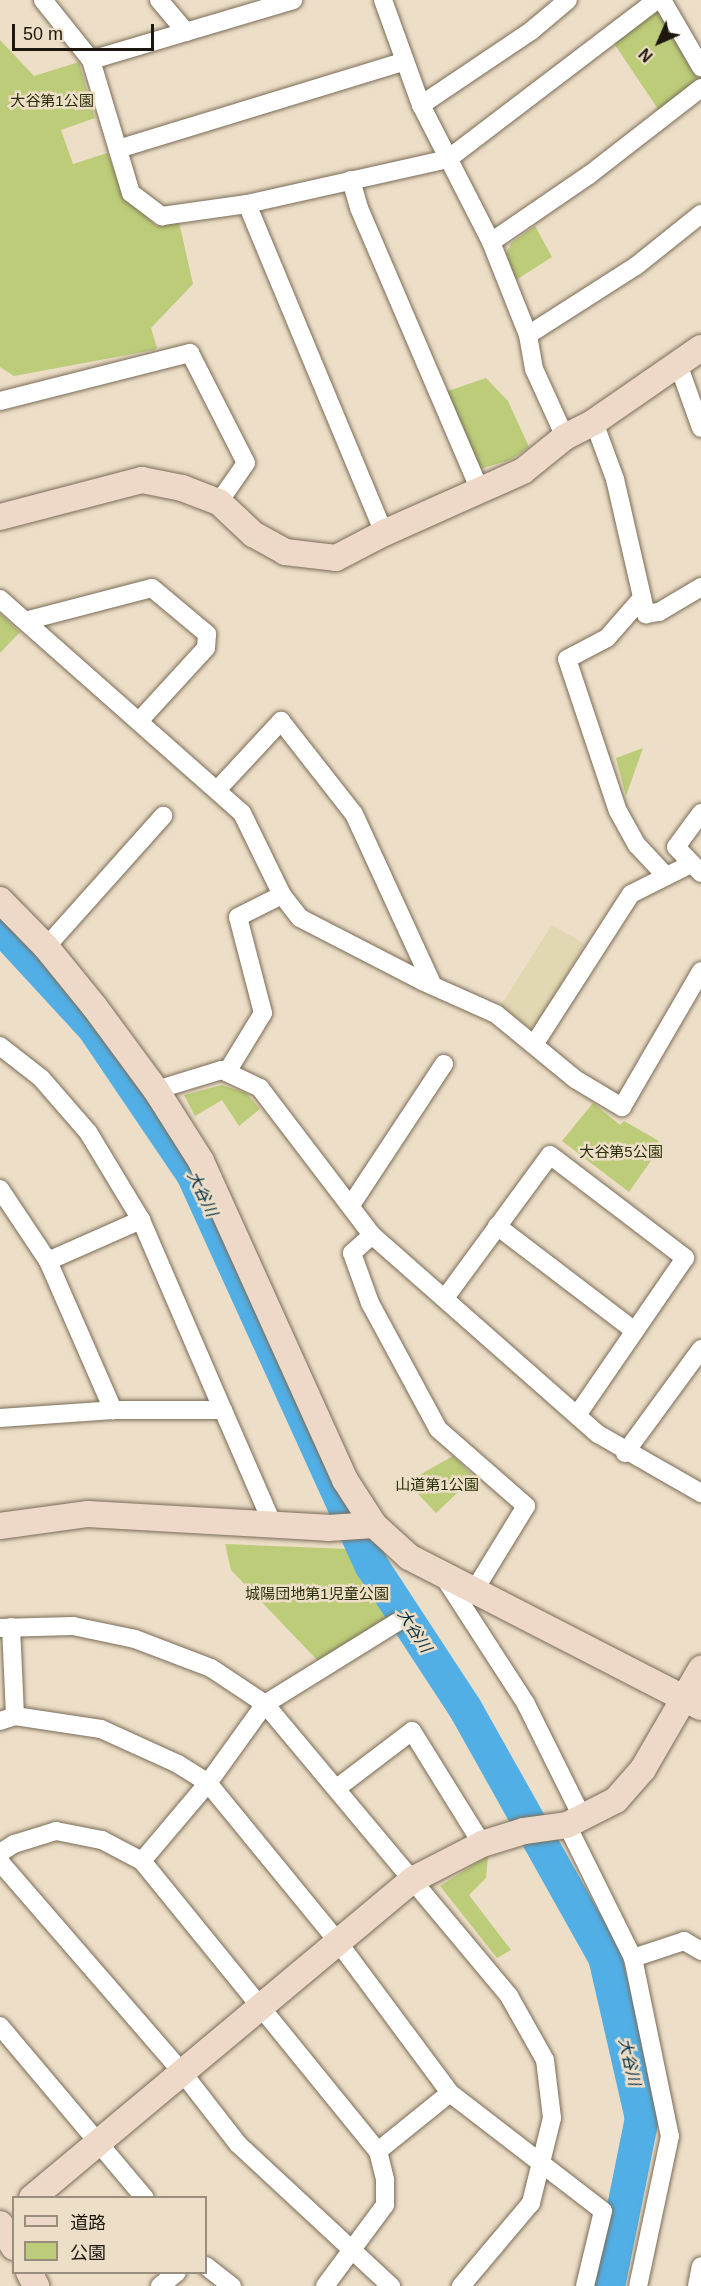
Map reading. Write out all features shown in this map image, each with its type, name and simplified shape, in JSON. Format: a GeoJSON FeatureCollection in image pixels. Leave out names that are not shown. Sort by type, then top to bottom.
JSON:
{"type":"FeatureCollection","features":[{"type":"Feature","properties":{"kind":"street"},"geometry":{"type":"LineString","coordinates":[[43,0],[92,60],[131,193],[162,216],[247,204],[448,159],[657,0]]}},
{"type":"Feature","properties":{"kind":"street"},"geometry":{"type":"LineString","coordinates":[[159,0],[186,32]]}},
{"type":"Feature","properties":{"kind":"street"},"geometry":{"type":"LineString","coordinates":[[383,0],[421,105],[491,242],[528,335],[534,369],[565,437]]}},
{"type":"Feature","properties":{"kind":"street"},"geometry":{"type":"LineString","coordinates":[[421,105],[531,31],[568,0]]}},
{"type":"Feature","properties":{"kind":"street"},"geometry":{"type":"LineString","coordinates":[[662,0],[701,67]]}},
{"type":"Feature","properties":{"kind":"street"},"geometry":{"type":"LineString","coordinates":[[92,60],[286,1]]}},
{"type":"Feature","properties":{"kind":"street"},"geometry":{"type":"LineString","coordinates":[[117,149],[405,61]]}},
{"type":"Feature","properties":{"kind":"street"},"geometry":{"type":"LineString","coordinates":[[491,242],[589,175],[701,88]]}},
{"type":"Feature","properties":{"kind":"street"},"geometry":{"type":"LineString","coordinates":[[351,180],[358,208],[481,492]]}},
{"type":"Feature","properties":{"kind":"street"},"geometry":{"type":"LineString","coordinates":[[247,204],[384,533]]}},
{"type":"Feature","properties":{"kind":"street"},"geometry":{"type":"LineString","coordinates":[[528,335],[636,266],[701,214]]}},
{"type":"Feature","properties":{"kind":"street"},"geometry":{"type":"LineString","coordinates":[[0,517],[142,480],[182,488],[219,502],[253,534],[285,552],[336,558],[384,533],[481,492],[523,471],[565,437],[594,422],[701,348]]}},
{"type":"Feature","properties":{"kind":"street"},"geometry":{"type":"LineString","coordinates":[[0,401],[190,353],[246,463],[219,502]]}},
{"type":"Feature","properties":{"kind":"street"},"geometry":{"type":"LineString","coordinates":[[678,364],[701,428]]}},
{"type":"Feature","properties":{"kind":"street"},"geometry":{"type":"LineString","coordinates":[[594,422],[615,479],[646,614],[658,612],[701,587]]}},
{"type":"Feature","properties":{"kind":"street"},"geometry":{"type":"LineString","coordinates":[[25,621],[152,588],[207,634],[206,648],[139,721]]}},
{"type":"Feature","properties":{"kind":"street"},"geometry":{"type":"LineString","coordinates":[[642,598],[607,638],[567,659],[618,811],[637,845],[666,876]]}},
{"type":"Feature","properties":{"kind":"street"},"geometry":{"type":"LineString","coordinates":[[0,599],[218,789],[242,813],[282,896],[300,918],[433,986],[496,1014],[535,1043],[575,1079],[622,1107],[701,971]]}},
{"type":"Feature","properties":{"kind":"street"},"geometry":{"type":"LineString","coordinates":[[218,789],[281,721],[354,814],[433,986]]}},
{"type":"Feature","properties":{"kind":"street"},"geometry":{"type":"LineString","coordinates":[[696,869],[676,848],[701,813]]}},
{"type":"Feature","properties":{"kind":"street"},"geometry":{"type":"LineString","coordinates":[[46,947],[163,816]]}},
{"type":"Feature","properties":{"kind":"street"},"geometry":{"type":"LineString","coordinates":[[535,1043],[631,894],[666,876],[696,869]]}},
{"type":"Feature","properties":{"kind":"street"},"geometry":{"type":"LineString","coordinates":[[227,1072],[263,1012],[238,917],[282,896]]}},
{"type":"Feature","properties":{"kind":"street"},"geometry":{"type":"LineString","coordinates":[[0,900],[46,947],[156,1090],[201,1161],[345,1480],[369,1525],[409,1557],[693,1704]]}},
{"type":"Feature","properties":{"kind":"street"},"geometry":{"type":"LineString","coordinates":[[0,1046],[40,1078],[88,1132],[141,1220],[273,1526]]}},
{"type":"Feature","properties":{"kind":"street"},"geometry":{"type":"LineString","coordinates":[[351,1205],[444,1065]]}},
{"type":"Feature","properties":{"kind":"street"},"geometry":{"type":"LineString","coordinates":[[156,1090],[222,1070],[260,1088],[372,1235],[577,1415],[626,1453],[701,1493]]}},
{"type":"Feature","properties":{"kind":"street"},"geometry":{"type":"LineString","coordinates":[[445,1298],[550,1155],[685,1258],[577,1415]]}},
{"type":"Feature","properties":{"kind":"street"},"geometry":{"type":"LineString","coordinates":[[0,1189],[48,1261],[113,1410]]}},
{"type":"Feature","properties":{"kind":"street"},"geometry":{"type":"LineString","coordinates":[[48,1261],[141,1220]]}},
{"type":"Feature","properties":{"kind":"street"},"geometry":{"type":"LineString","coordinates":[[497,1226],[635,1331]]}},
{"type":"Feature","properties":{"kind":"street"},"geometry":{"type":"LineString","coordinates":[[372,1235],[352,1253],[370,1303],[438,1429],[526,1506],[474,1591]]}},
{"type":"Feature","properties":{"kind":"street"},"geometry":{"type":"LineString","coordinates":[[626,1453],[701,1349]]}},
{"type":"Feature","properties":{"kind":"street"},"geometry":{"type":"LineString","coordinates":[[2,1412],[223,1410]]}},
{"type":"Feature","properties":{"kind":"street"},"geometry":{"type":"LineString","coordinates":[[0,1526],[88,1514],[273,1526],[369,1525]]}},
{"type":"Feature","properties":{"kind":"street"},"geometry":{"type":"LineString","coordinates":[[441,1573],[526,1704],[554,1826],[633,1958],[670,2136],[638,2286]]}},
{"type":"Feature","properties":{"kind":"street"},"geometry":{"type":"LineString","coordinates":[[142,1862],[208,1783],[265,1704],[397,1622]]}},
{"type":"Feature","properties":{"kind":"street"},"geometry":{"type":"LineString","coordinates":[[461,2286],[531,2203],[542,2165],[552,2118],[545,2060],[509,1996],[414,1879],[265,1704],[211,1668],[135,1639],[73,1626],[5,1627],[8,1718],[101,1729],[178,1764],[208,1783],[338,1942],[450,2093],[542,2165],[603,2211],[585,2286]]}},
{"type":"Feature","properties":{"kind":"street"},"geometry":{"type":"LineString","coordinates":[[34,2196],[414,1879],[482,1844],[554,1826],[616,1800],[644,1770],[693,1704],[701,1669]]}},
{"type":"Feature","properties":{"kind":"street"},"geometry":{"type":"LineString","coordinates":[[337,1788],[412,1731],[482,1844]]}},
{"type":"Feature","properties":{"kind":"street"},"geometry":{"type":"LineString","coordinates":[[0,1853],[14,1844],[56,1831],[102,1840],[142,1862],[258,2009],[378,2151],[386,2180],[385,2205],[352,2253],[325,2286]]}},
{"type":"Feature","properties":{"kind":"street"},"geometry":{"type":"LineString","coordinates":[[0,1862],[182,2072],[238,2144],[352,2253],[391,2286]]}},
{"type":"Feature","properties":{"kind":"street"},"geometry":{"type":"LineString","coordinates":[[633,1958],[684,1941],[701,1951]]}},
{"type":"Feature","properties":{"kind":"street"},"geometry":{"type":"LineString","coordinates":[[0,2026],[143,2196]]}},
{"type":"Feature","properties":{"kind":"street"},"geometry":{"type":"LineString","coordinates":[[378,2151],[450,2093]]}},
{"type":"Feature","properties":{"kind":"street"},"geometry":{"type":"LineString","coordinates":[[12,2215],[0,2224],[12,2244]]}},
{"type":"Feature","properties":{"kind":"street"},"geometry":{"type":"LineString","coordinates":[[697,2286],[701,2266]]}},
{"type":"Feature","properties":{"kind":"street"},"geometry":{"type":"LineString","coordinates":[[207,2267],[232,2286]]}},
{"type":"Feature","properties":{"kind":"street"},"geometry":{"type":"LineString","coordinates":[[160,2286],[175,2274]]}},
{"type":"Feature","properties":{"kind":"green space"},"geometry":{"type":"Polygon","coordinates":[[[658,7],[699,81],[660,112],[613,42],[658,7]]]}},
{"type":"Feature","properties":{"kind":"green space","name":"大谷第1公園"},"geometry":{"type":"Polygon","coordinates":[[[0,40],[34,76],[79,62],[95,118],[61,130],[73,164],[107,153],[126,197],[156,226],[179,222],[193,284],[151,328],[157,348],[154,350],[14,376],[0,367],[0,40]]]}},
{"type":"Feature","properties":{"kind":"green space"},"geometry":{"type":"Polygon","coordinates":[[[535,226],[552,257],[516,280],[506,254],[511,243],[535,226]]]}},
{"type":"Feature","properties":{"kind":"green space"},"geometry":{"type":"Polygon","coordinates":[[[486,378],[508,401],[529,447],[510,460],[477,470],[445,392],[486,378]]]}},
{"type":"Feature","properties":{"kind":"green space"},"geometry":{"type":"Polygon","coordinates":[[[0,614],[20,632],[0,653],[0,614]]]}},
{"type":"Feature","properties":{"kind":"green space"},"geometry":{"type":"Polygon","coordinates":[[[643,748],[626,796],[616,758],[643,748]]]}},
{"type":"Feature","properties":{"kind":"green space"},"geometry":{"type":"Polygon","coordinates":[[[222,1085],[246,1093],[260,1109],[239,1126],[222,1100],[195,1116],[184,1095],[222,1085]]]}},
{"type":"Feature","properties":{"kind":"green space","name":"大谷第5公園"},"geometry":{"type":"Polygon","coordinates":[[[593,1103],[620,1125],[624,1121],[659,1141],[653,1150],[657,1152],[629,1192],[562,1141],[593,1103]]]}},
{"type":"Feature","properties":{"kind":"green space","name":"山道第1公園"},"geometry":{"type":"Polygon","coordinates":[[[453,1456],[474,1477],[436,1513],[407,1482],[453,1456]]]}},
{"type":"Feature","properties":{"kind":"green space","name":"城陽団地第1児童公園"},"geometry":{"type":"Polygon","coordinates":[[[225,1544],[348,1549],[356,1570],[388,1620],[321,1664],[231,1570],[225,1544]]]}},
{"type":"Feature","properties":{"kind":"green space"},"geometry":{"type":"Polygon","coordinates":[[[488,1856],[486,1878],[469,1895],[511,1950],[497,1958],[440,1886],[488,1856]]]}},
{"type":"Feature","properties":{"kind":"sand"},"geometry":{"type":"Polygon","coordinates":[[[552,925],[585,944],[536,1027],[525,1026],[498,1009],[552,925]]]}},
{"type":"Feature","properties":{"kind":"waterway","name":"大谷川"},"geometry":{"type":"LineString","coordinates":[[0,926],[94,1028],[193,1174],[372,1566],[465,1708],[605,1957],[642,2118],[608,2286]]}}]}
